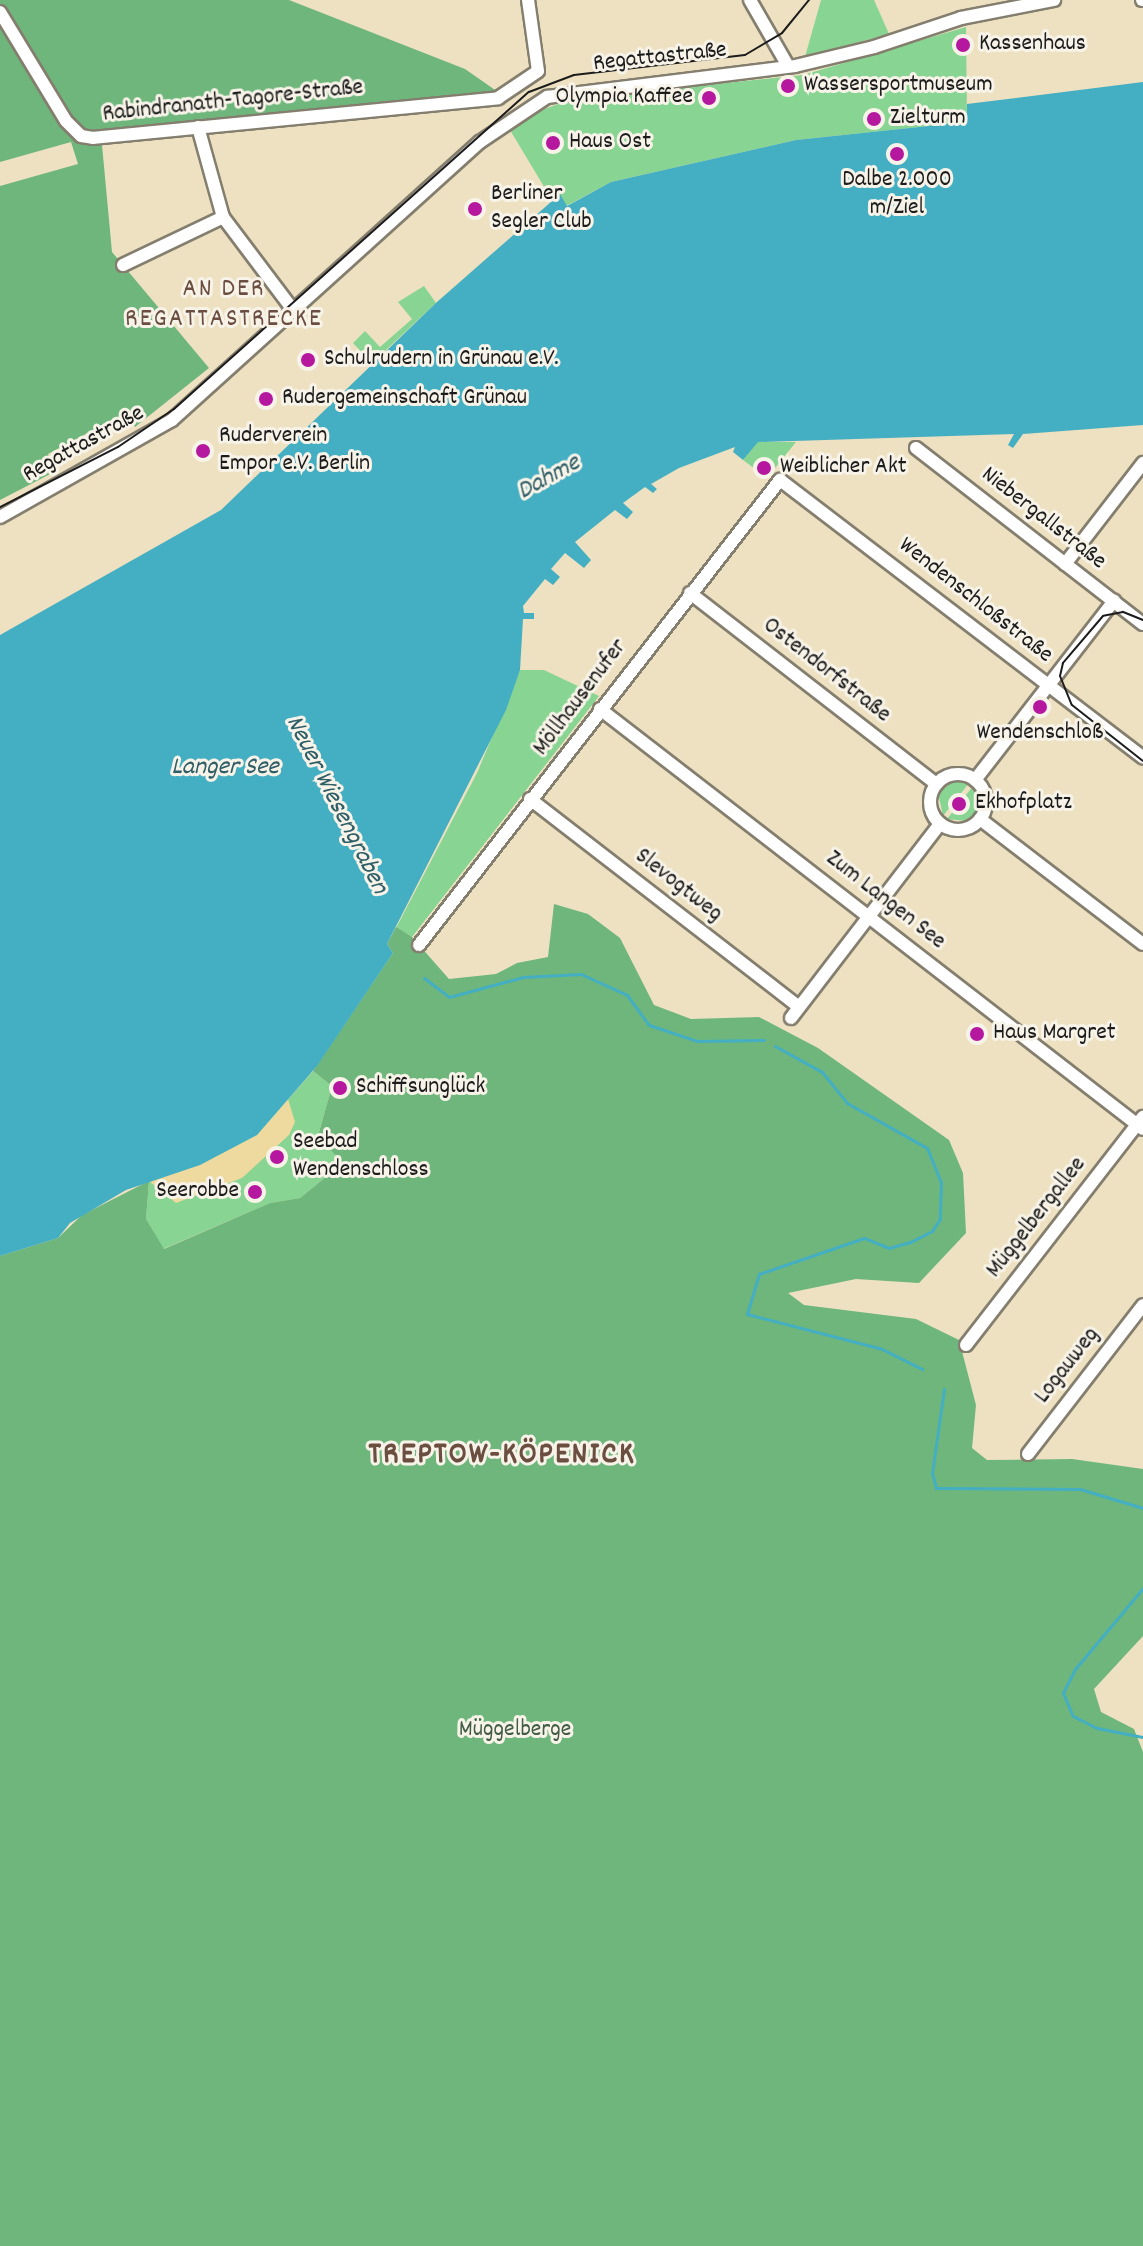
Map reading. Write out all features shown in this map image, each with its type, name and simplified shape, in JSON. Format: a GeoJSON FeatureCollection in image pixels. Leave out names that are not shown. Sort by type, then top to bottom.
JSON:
{"type":"FeatureCollection","features":[{"type":"Feature","properties":{"kind":"street"},"geometry":{"type":"LineString","coordinates":[[528,0],[540,64],[515,90],[528,106]]}},
{"type":"Feature","properties":{"kind":"street"},"geometry":{"type":"LineString","coordinates":[[750,0],[788,66]]}},
{"type":"Feature","properties":{"kind":"street","name":"Regattastraße"},"geometry":{"type":"LineString","coordinates":[[0,517],[142,441],[480,142],[528,106],[567,91],[788,66],[874,47],[961,18],[1054,0]]}},
{"type":"Feature","properties":{"kind":"street","name":"Rabindranath-Tagore-Straße"},"geometry":{"type":"LineString","coordinates":[[0,12],[56,108],[81,136],[498,98],[515,90]]}},
{"type":"Feature","properties":{"kind":"street"},"geometry":{"type":"LineString","coordinates":[[198,127],[223,217],[293,310]]}},
{"type":"Feature","properties":{"kind":"street"},"geometry":{"type":"LineString","coordinates":[[123,265],[223,217]]}},
{"type":"Feature","properties":{"kind":"street","name":"Niebergallstraße"},"geometry":{"type":"LineString","coordinates":[[916,448],[1143,624]]}},
{"type":"Feature","properties":{"kind":"street"},"geometry":{"type":"LineString","coordinates":[[1065,564],[1143,463]]}},
{"type":"Feature","properties":{"kind":"street","name":"Möllhausenufer"},"geometry":{"type":"LineString","coordinates":[[419,945],[780,480]]}},
{"type":"Feature","properties":{"kind":"street","name":"Wendenschloßstraße"},"geometry":{"type":"LineString","coordinates":[[780,480],[1143,758]]}},
{"type":"Feature","properties":{"kind":"street","name":"Ostendorfstraße"},"geometry":{"type":"LineString","coordinates":[[690,593],[936,784]]}},
{"type":"Feature","properties":{"kind":"street"},"geometry":{"type":"LineString","coordinates":[[975,780],[1114,601]]}},
{"type":"Feature","properties":{"kind":"street","name":"Zum Langen See"},"geometry":{"type":"LineString","coordinates":[[600,709],[1141,1124]]}},
{"type":"Feature","properties":{"kind":"street"},"geometry":{"type":"LineString","coordinates":[[959,774],[975,780],[986,802],[980,819],[956,830],[940,824],[929,800],[936,784],[959,774]]}},
{"type":"Feature","properties":{"kind":"street","name":"Slevogtweg"},"geometry":{"type":"LineString","coordinates":[[530,799],[795,1013],[869,916]]}},
{"type":"Feature","properties":{"kind":"street"},"geometry":{"type":"LineString","coordinates":[[980,819],[1143,944]]}},
{"type":"Feature","properties":{"kind":"street"},"geometry":{"type":"LineString","coordinates":[[869,916],[940,824]]}},
{"type":"Feature","properties":{"kind":"street","name":"Müggelbergallee"},"geometry":{"type":"LineString","coordinates":[[966,1345],[1141,1124]]}},
{"type":"Feature","properties":{"kind":"street","name":"Logauweg"},"geometry":{"type":"LineString","coordinates":[[1028,1454],[1142,1310]]}},
{"type":"Feature","properties":{"kind":"green space"},"geometry":{"type":"Polygon","coordinates":[[[0,0],[289,0],[465,69],[498,92],[102,145],[112,252],[209,368],[135,427],[127,412],[48,454],[56,471],[0,500],[0,186],[78,164],[71,142],[0,162],[0,0]]]}},
{"type":"Feature","properties":{"kind":"green space"},"geometry":{"type":"Polygon","coordinates":[[[821,0],[874,0],[889,34],[805,57],[821,0]]]}},
{"type":"Feature","properties":{"kind":"green space"},"geometry":{"type":"Polygon","coordinates":[[[966,27],[967,120],[957,123],[796,140],[611,182],[566,206],[560,195],[552,200],[510,130],[539,111],[572,99],[803,75],[966,27]]]}},
{"type":"Feature","properties":{"kind":"green space"},"geometry":{"type":"Polygon","coordinates":[[[424,286],[436,303],[372,363],[353,343],[365,331],[380,347],[412,319],[398,302],[424,286]]]}},
{"type":"Feature","properties":{"kind":"green space"},"geometry":{"type":"Polygon","coordinates":[[[757,442],[796,442],[767,478],[743,460],[757,442]]]}},
{"type":"Feature","properties":{"kind":"green space"},"geometry":{"type":"Polygon","coordinates":[[[520,670],[544,670],[599,696],[412,937],[396,928],[477,773],[520,670]]]}},
{"type":"Feature","properties":{"kind":"green space"},"geometry":{"type":"Polygon","coordinates":[[[955,780],[969,783],[943,816],[938,793],[955,780]]]}},
{"type":"Feature","properties":{"kind":"green space"},"geometry":{"type":"Polygon","coordinates":[[[973,786],[980,800],[976,813],[966,821],[947,819],[973,786]]]}},
{"type":"Feature","properties":{"kind":"green space","name":"Müggelberge"},"geometry":{"type":"Polygon","coordinates":[[[554,904],[588,914],[620,938],[654,1005],[691,1019],[759,1017],[818,1048],[949,1140],[963,1173],[966,1233],[919,1283],[856,1279],[788,1293],[804,1305],[916,1319],[959,1340],[976,1405],[972,1448],[987,1460],[1072,1459],[1143,1469],[1143,1636],[1094,1689],[1101,1712],[1134,1729],[1143,1752],[1143,2246],[0,2246],[0,1256],[58,1238],[82,1215],[149,1181],[146,1219],[164,1249],[270,1203],[300,1198],[343,1163],[318,1136],[332,1086],[313,1071],[393,953],[387,944],[396,927],[412,937],[449,979],[496,974],[517,963],[548,957],[554,904]]]}},
{"type":"Feature","properties":{"kind":"green space","name":"Seebad Wendenschloss"},"geometry":{"type":"Polygon","coordinates":[[[313,1071],[332,1086],[318,1136],[344,1162],[300,1198],[270,1203],[163,1249],[146,1219],[149,1181],[200,1165],[257,1135],[313,1071]]]}},
{"type":"Feature","properties":{"kind":"sand"},"geometry":{"type":"Polygon","coordinates":[[[288,1099],[295,1122],[289,1135],[242,1178],[176,1203],[149,1181],[200,1165],[257,1135],[288,1099]]]}},
{"type":"Feature","properties":{"kind":"water","name":"Langer See"},"geometry":{"type":"Polygon","coordinates":[[[1143,82],[1143,425],[1023,434],[1013,448],[1008,445],[1014,434],[758,442],[743,460],[733,452],[735,447],[679,468],[651,484],[657,489],[653,493],[645,487],[623,503],[633,512],[627,519],[615,510],[575,542],[591,560],[584,568],[565,553],[551,569],[560,577],[553,585],[545,579],[523,606],[524,613],[534,613],[534,619],[523,619],[520,670],[506,710],[387,944],[393,953],[317,1066],[257,1135],[200,1165],[126,1190],[70,1223],[58,1238],[0,1256],[0,635],[221,510],[437,302],[560,194],[567,206],[611,182],[796,140],[957,123],[967,120],[967,104],[1143,82]]]}},
{"type":"Feature","properties":{"kind":"waterway"},"geometry":{"type":"LineString","coordinates":[[424,978],[449,997],[523,977],[581,974],[627,995],[649,1025],[697,1041],[764,1040]]}},
{"type":"Feature","properties":{"kind":"waterway"},"geometry":{"type":"LineString","coordinates":[[775,1046],[822,1072],[847,1103],[927,1148],[941,1182],[940,1219],[932,1231],[910,1242],[889,1248],[864,1238],[759,1274],[747,1314],[882,1349],[922,1369]]}},
{"type":"Feature","properties":{"kind":"waterway"},"geometry":{"type":"LineString","coordinates":[[944,1389],[932,1473],[936,1488],[1080,1489],[1143,1508]]}},
{"type":"Feature","properties":{"kind":"waterway"},"geometry":{"type":"LineString","coordinates":[[1143,1588],[1075,1669],[1063,1693],[1073,1716],[1097,1728],[1143,1737]]}},
{"type":"Feature","properties":{"kind":"tram line"},"geometry":{"type":"LineString","coordinates":[[0,507],[118,447],[174,409],[529,92],[574,75],[745,55],[782,33],[809,0]]}},
{"type":"Feature","properties":{"kind":"tram line"},"geometry":{"type":"LineString","coordinates":[[1143,620],[1123,612],[1103,616],[1063,663],[1060,676],[1072,705],[1143,761]]}},
{"type":"Feature","properties":{"kind":"place","name":"Kassenhaus"},"geometry":{"type":"Point","coordinates":[963,45]}},
{"type":"Feature","properties":{"kind":"place","name":"Wassersportmuseum"},"geometry":{"type":"Point","coordinates":[788,86]}},
{"type":"Feature","properties":{"kind":"place","name":"Olympia Kaffee"},"geometry":{"type":"Point","coordinates":[709,98]}},
{"type":"Feature","properties":{"kind":"place","name":"Zielturm"},"geometry":{"type":"Point","coordinates":[874,119]}},
{"type":"Feature","properties":{"kind":"place","name":"Haus Ost"},"geometry":{"type":"Point","coordinates":[553,143]}},
{"type":"Feature","properties":{"kind":"place","name":"Dalbe 2.000 m/Ziel"},"geometry":{"type":"Point","coordinates":[897,154]}},
{"type":"Feature","properties":{"kind":"place","name":"Berliner Segler Club"},"geometry":{"type":"Point","coordinates":[475,209]}},
{"type":"Feature","properties":{"kind":"place","name":"Schulrudern in Grünau e.V."},"geometry":{"type":"Point","coordinates":[308,360]}},
{"type":"Feature","properties":{"kind":"place","name":"Rudergemeinschaft Grünau"},"geometry":{"type":"Point","coordinates":[266,399]}},
{"type":"Feature","properties":{"kind":"place","name":"Ruderverein Empor e.V. Berlin"},"geometry":{"type":"Point","coordinates":[203,451]}},
{"type":"Feature","properties":{"kind":"place","name":"Weiblicher Akt"},"geometry":{"type":"Point","coordinates":[764,468]}},
{"type":"Feature","properties":{"kind":"place","name":"Wendenschloß"},"geometry":{"type":"Point","coordinates":[1040,707]}},
{"type":"Feature","properties":{"kind":"place","name":"Ekhofplatz"},"geometry":{"type":"Point","coordinates":[959,804]}},
{"type":"Feature","properties":{"kind":"place","name":"Haus Margret"},"geometry":{"type":"Point","coordinates":[977,1034]}},
{"type":"Feature","properties":{"kind":"place","name":"Schiffsunglück"},"geometry":{"type":"Point","coordinates":[340,1088]}},
{"type":"Feature","properties":{"kind":"place","name":"Seebad Wendenschloss"},"geometry":{"type":"Point","coordinates":[277,1157]}},
{"type":"Feature","properties":{"kind":"place","name":"Seerobbe"},"geometry":{"type":"Point","coordinates":[255,1192]}},
{"type":"Feature","properties":{"kind":"district","name":"AN DER REGATTASTRECKE"},"geometry":{"type":"Point","coordinates":[224,305]}},
{"type":"Feature","properties":{"kind":"district","name":"TREPTOW-KÖPENICK"},"geometry":{"type":"Point","coordinates":[502,1456]}},
{"type":"Feature","properties":{"kind":"water label","name":"Dahme"},"geometry":{"type":"Point","coordinates":[549,478]}},
{"type":"Feature","properties":{"kind":"water label","name":"Neuer Wiesengraben"},"geometry":{"type":"Point","coordinates":[336,805]}}]}
